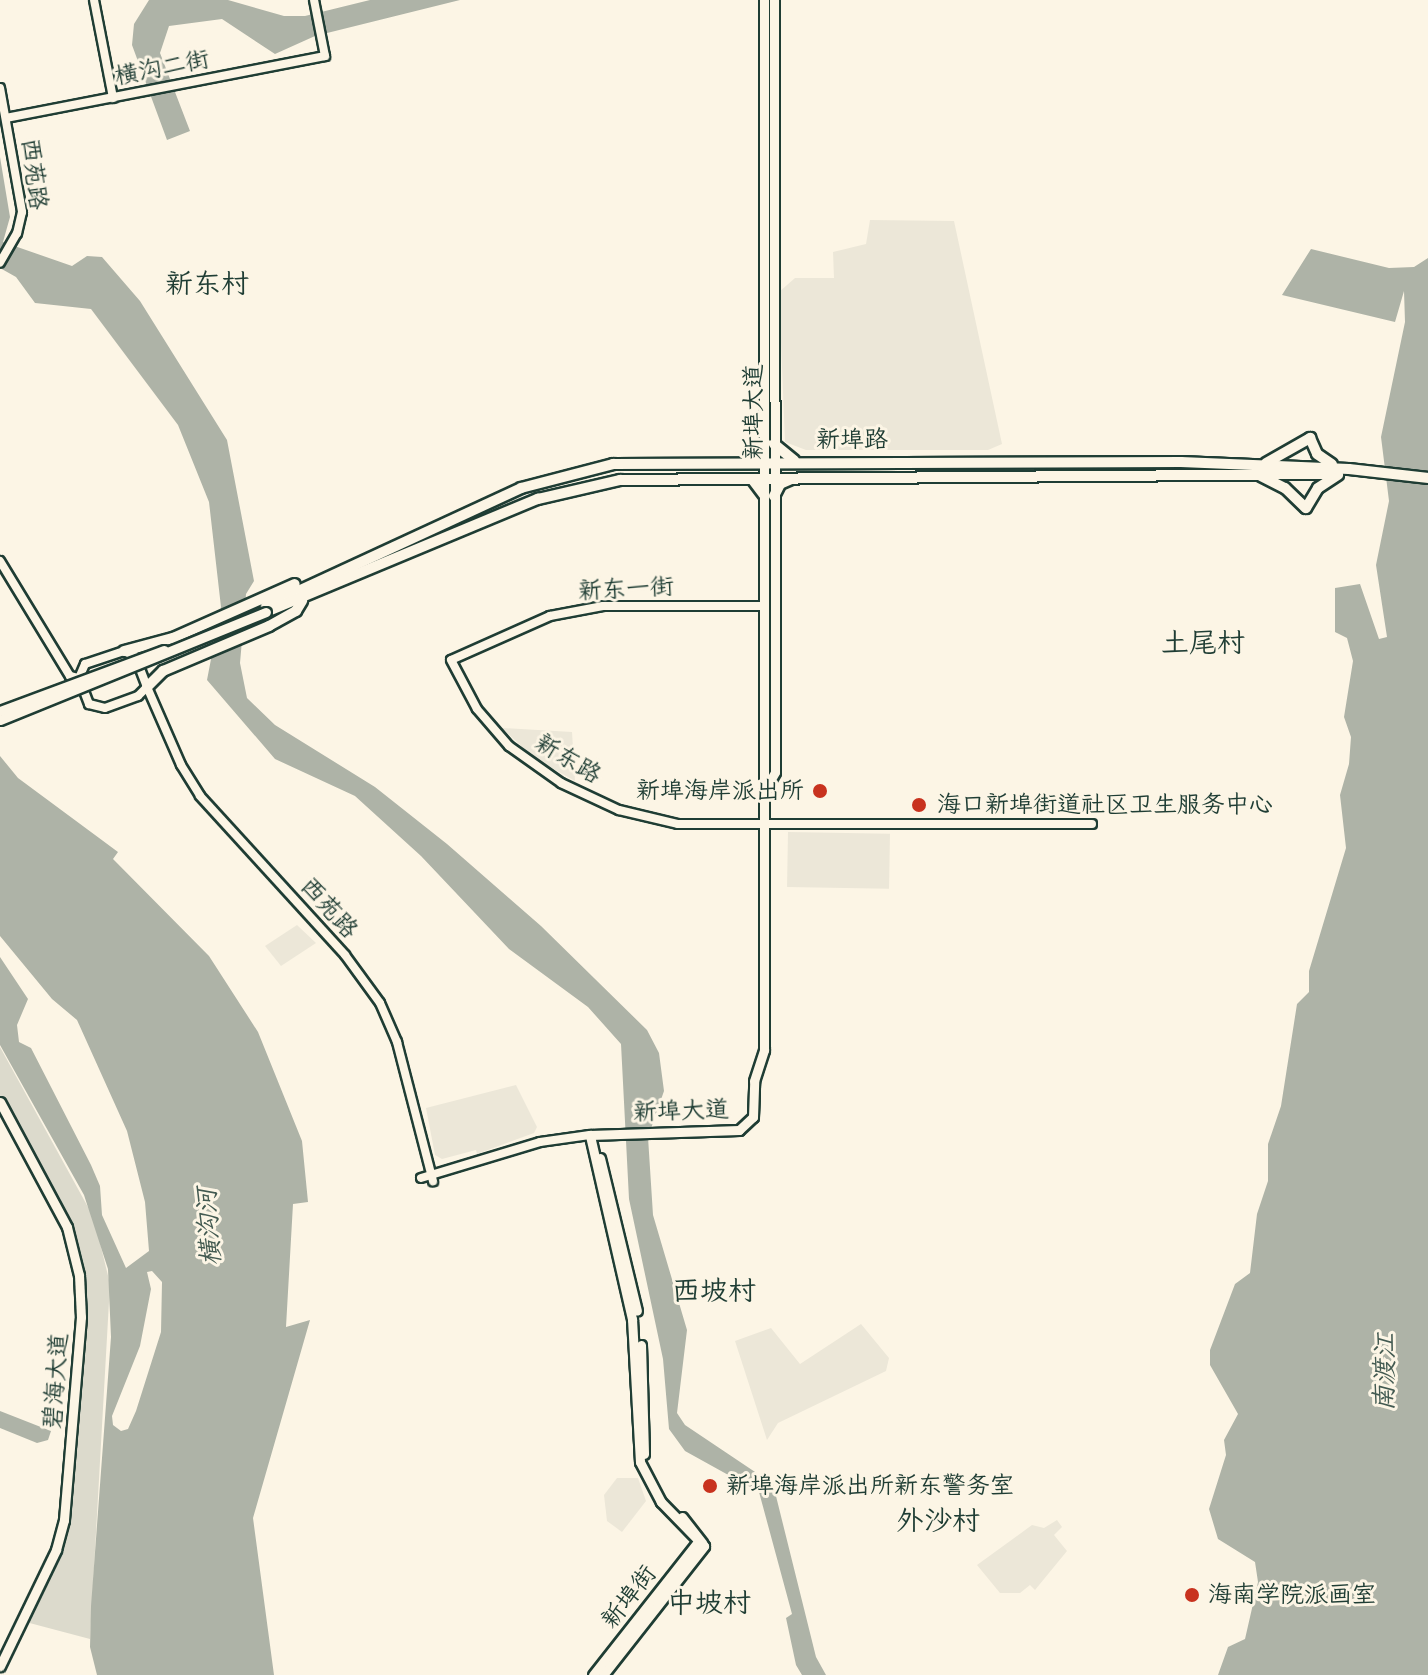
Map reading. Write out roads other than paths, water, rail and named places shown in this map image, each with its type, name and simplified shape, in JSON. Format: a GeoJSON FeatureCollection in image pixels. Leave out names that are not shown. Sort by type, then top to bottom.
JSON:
{"type":"FeatureCollection","features":[{"type":"Feature","properties":{"kind":"highway"},"geometry":{"type":"LineString","coordinates":[[1428,478],[1352,472],[1318,488],[1306,508],[1258,469],[1310,438],[1320,458],[1352,472],[1428,485]]}},
{"type":"Feature","properties":{"kind":"highway"},"geometry":{"type":"LineString","coordinates":[[743,461],[770,444],[795,460]]}},
{"type":"Feature","properties":{"kind":"highway","name":"新埠路"},"geometry":{"type":"LineString","coordinates":[[309,582],[562,474],[640,462],[795,460],[1352,472]]}},
{"type":"Feature","properties":{"kind":"highway","name":"新埠路"},"geometry":{"type":"LineString","coordinates":[[302,601],[538,499],[593,484],[746,478],[1182,476],[1258,469]]}},
{"type":"Feature","properties":{"kind":"highway"},"geometry":{"type":"LineString","coordinates":[[746,478],[759,484],[770,496],[780,484],[794,478]]}},
{"type":"Feature","properties":{"kind":"highway"},"geometry":{"type":"LineString","coordinates":[[124,651],[173,638],[266,594],[309,582]]}},
{"type":"Feature","properties":{"kind":"highway"},"geometry":{"type":"LineString","coordinates":[[266,609],[309,582]]}},
{"type":"Feature","properties":{"kind":"highway"},"geometry":{"type":"LineString","coordinates":[[266,609],[302,601]]}},
{"type":"Feature","properties":{"kind":"highway"},"geometry":{"type":"LineString","coordinates":[[147,687],[177,665],[269,626],[296,611],[302,601]]}},
{"type":"Feature","properties":{"kind":"main road","name":"新埠大道"},"geometry":{"type":"LineString","coordinates":[[764,0],[770,444]]}},
{"type":"Feature","properties":{"kind":"main road","name":"新埠大道"},"geometry":{"type":"LineString","coordinates":[[764,821],[767,784],[775,772],[770,496],[774,0]]}},
{"type":"Feature","properties":{"kind":"main road","name":"新埠大道"},"geometry":{"type":"LineString","coordinates":[[593,1137],[736,1131],[753,1117],[754,1081],[765,1037],[765,606],[770,496]]}},
{"type":"Feature","properties":{"kind":"main road"},"geometry":{"type":"LineString","coordinates":[[0,711],[266,609]]}},
{"type":"Feature","properties":{"kind":"main road"},"geometry":{"type":"LineString","coordinates":[[0,720],[266,609]]}},
{"type":"Feature","properties":{"kind":"main road","name":"碧海大道"},"geometry":{"type":"LineString","coordinates":[[0,1105],[64,1228],[78,1303],[60,1520],[38,1581],[0,1660]]}},
{"type":"Feature","properties":{"kind":"main road","name":"碧海大道"},"geometry":{"type":"LineString","coordinates":[[0,1105],[67,1227],[79,1275],[81,1317],[64,1520],[56,1550],[0,1666]]}},
{"type":"Feature","properties":{"kind":"main road"},"geometry":{"type":"LineString","coordinates":[[593,1137],[637,1310],[645,1460],[665,1500],[698,1541]]}},
{"type":"Feature","properties":{"kind":"main road","name":"新埠街"},"geometry":{"type":"LineString","coordinates":[[593,1675],[698,1541]]}},
{"type":"Feature","properties":{"kind":"main road","name":"新埠街"},"geometry":{"type":"LineString","coordinates":[[603,1675],[698,1541]]}},
{"type":"Feature","properties":{"kind":"street"},"geometry":{"type":"LineString","coordinates":[[94,0],[113,98]]}},
{"type":"Feature","properties":{"kind":"street","name":"横沟二街"},"geometry":{"type":"LineString","coordinates":[[6,118],[325,56],[315,4]]}},
{"type":"Feature","properties":{"kind":"street","name":"西苑路"},"geometry":{"type":"LineString","coordinates":[[0,88],[22,198],[22,220],[0,262]]}},
{"type":"Feature","properties":{"kind":"street"},"geometry":{"type":"LineString","coordinates":[[0,561],[70,676],[79,678]]}},
{"type":"Feature","properties":{"kind":"street","name":"新东一街"},"geometry":{"type":"LineString","coordinates":[[451,660],[550,616],[603,606],[765,606]]}},
{"type":"Feature","properties":{"kind":"street"},"geometry":{"type":"LineString","coordinates":[[58,654],[70,665],[85,664],[124,651]]}},
{"type":"Feature","properties":{"kind":"street","name":"西苑路"},"geometry":{"type":"LineString","coordinates":[[124,651],[135,656],[181,765],[200,796],[345,955],[380,1003],[397,1042],[432,1177],[540,1142],[593,1137]]}},
{"type":"Feature","properties":{"kind":"street","name":"新东路"},"geometry":{"type":"LineString","coordinates":[[451,660],[477,709],[509,746],[561,783],[619,810],[678,824],[764,821],[1092,824]]}},
{"type":"Feature","properties":{"kind":"street"},"geometry":{"type":"LineString","coordinates":[[85,664],[79,678],[89,704],[100,708],[138,696],[147,687]]}},
{"type":"Feature","properties":{"kind":"water"},"geometry":{"type":"Polygon","coordinates":[[[149,0],[228,0],[284,16],[305,16],[370,0],[460,0],[315,36],[275,54],[222,19],[169,26],[160,53],[190,131],[167,140],[132,45],[134,24],[149,0]]]}},
{"type":"Feature","properties":{"kind":"water"},"geometry":{"type":"Polygon","coordinates":[[[0,157],[10,217],[3,242],[72,266],[87,256],[102,257],[140,301],[227,440],[254,581],[246,594],[240,663],[247,698],[275,725],[375,787],[447,844],[541,926],[647,1030],[659,1053],[664,1091],[648,1137],[653,1215],[687,1330],[677,1413],[685,1425],[773,1484],[816,1657],[826,1675],[802,1675],[796,1665],[786,1618],[792,1614],[759,1492],[685,1451],[669,1429],[663,1359],[629,1199],[621,1044],[588,1007],[509,949],[421,856],[355,796],[275,759],[207,680],[221,607],[209,502],[178,425],[91,309],[35,303],[16,277],[0,268],[0,157]]]}},
{"type":"Feature","properties":{"kind":"water","name":"南渡江"},"geometry":{"type":"Polygon","coordinates":[[[1311,249],[1389,268],[1414,267],[1428,258],[1428,1675],[1218,1675],[1228,1647],[1245,1639],[1258,1582],[1255,1562],[1218,1539],[1209,1509],[1226,1455],[1224,1440],[1238,1414],[1210,1365],[1210,1350],[1235,1284],[1250,1273],[1257,1214],[1268,1181],[1268,1144],[1281,1106],[1297,1004],[1309,992],[1309,971],[1346,848],[1340,795],[1349,764],[1351,737],[1344,717],[1353,661],[1347,638],[1335,632],[1335,588],[1360,584],[1379,639],[1387,637],[1376,565],[1389,501],[1381,437],[1405,322],[1404,291],[1395,322],[1282,295],[1311,249]]]}},
{"type":"Feature","properties":{"kind":"water","name":"横沟河"},"geometry":{"type":"Polygon","coordinates":[[[0,756],[18,778],[118,852],[113,859],[209,956],[258,1032],[302,1141],[308,1202],[293,1204],[286,1327],[310,1320],[253,1518],[274,1675],[97,1675],[90,1647],[91,1606],[111,1337],[108,1269],[84,1195],[0,1045],[0,957],[28,999],[17,1025],[19,1042],[31,1048],[91,1165],[100,1186],[102,1215],[126,1268],[149,1251],[145,1202],[127,1131],[77,1020],[52,999],[0,936],[0,756]],[[152,1271],[147,1272],[151,1289],[140,1346],[112,1416],[113,1425],[121,1431],[128,1429],[136,1411],[161,1332],[162,1282],[152,1271]]]}},
{"type":"Feature","properties":{"kind":"water"},"geometry":{"type":"Polygon","coordinates":[[[0,1411],[51,1431],[48,1440],[37,1443],[0,1428],[0,1411]]]}},
{"type":"Feature","properties":{"kind":"place","name":"新埠海岸派出所"},"geometry":{"type":"Point","coordinates":[820,791]}},
{"type":"Feature","properties":{"kind":"place","name":"海口新埠街道社区卫生服务中心"},"geometry":{"type":"Point","coordinates":[919,805]}},
{"type":"Feature","properties":{"kind":"place","name":"新埠海岸派出所新东警务室"},"geometry":{"type":"Point","coordinates":[710,1486]}},
{"type":"Feature","properties":{"kind":"place","name":"海南学院派画室"},"geometry":{"type":"Point","coordinates":[1192,1595]}},
{"type":"Feature","properties":{"kind":"district","name":"新东村"},"geometry":{"type":"Point","coordinates":[207,284]}},
{"type":"Feature","properties":{"kind":"district","name":"土尾村"},"geometry":{"type":"Point","coordinates":[1203,643]}},
{"type":"Feature","properties":{"kind":"district","name":"西坡村"},"geometry":{"type":"Point","coordinates":[714,1291]}},
{"type":"Feature","properties":{"kind":"district","name":"外沙村"},"geometry":{"type":"Point","coordinates":[938,1521]}},
{"type":"Feature","properties":{"kind":"district","name":"中坡村"},"geometry":{"type":"Point","coordinates":[709,1603]}}]}
